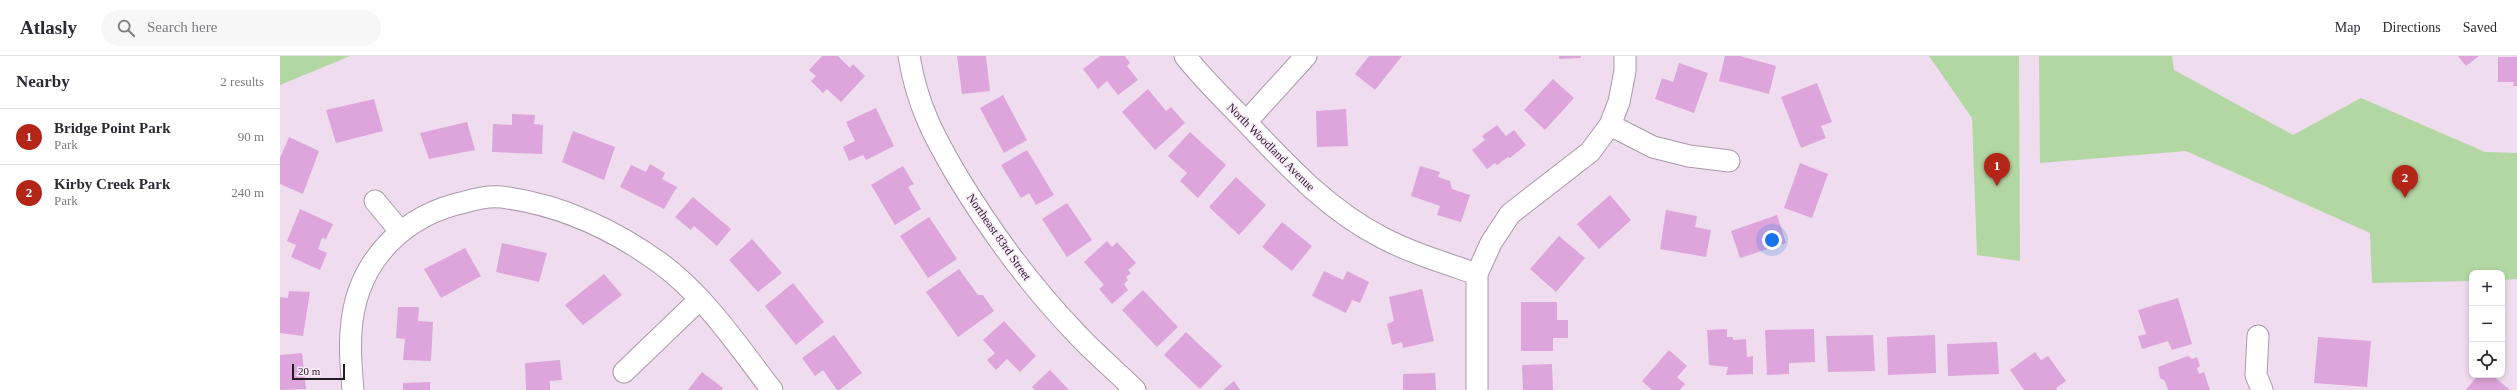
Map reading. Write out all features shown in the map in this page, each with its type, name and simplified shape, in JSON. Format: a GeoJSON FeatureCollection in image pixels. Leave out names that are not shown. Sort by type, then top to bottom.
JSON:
{"type":"FeatureCollection","features":[{"type":"Feature","properties":{"kind":"street","name":"Northeast 83rd Street"},"geometry":{"type":"LineString","coordinates":[[909,56],[913,81],[923,114],[978,209],[1032,284],[1075,332],[1136,390]]}},
{"type":"Feature","properties":{"kind":"street","name":"North Woodland Avenue"},"geometry":{"type":"LineString","coordinates":[[1185,56],[1202,78],[1300,179],[1350,218],[1380,236],[1409,250],[1477,274]]}},
{"type":"Feature","properties":{"kind":"street"},"geometry":{"type":"LineString","coordinates":[[1246,122],[1306,56]]}},
{"type":"Feature","properties":{"kind":"street"},"geometry":{"type":"LineString","coordinates":[[1477,390],[1477,274],[1491,243],[1510,214],[1590,152],[1610,125],[1619,102],[1625,71],[1625,56]]}},
{"type":"Feature","properties":{"kind":"street"},"geometry":{"type":"LineString","coordinates":[[1610,125],[1653,147],[1689,156],[1729,162]]}},
{"type":"Feature","properties":{"kind":"street"},"geometry":{"type":"LineString","coordinates":[[353,390],[352,320],[358,295],[368,271],[382,250],[400,231],[436,210],[478,198],[507,197],[547,206],[627,241],[661,264],[700,299],[772,390]]}},
{"type":"Feature","properties":{"kind":"street"},"geometry":{"type":"LineString","coordinates":[[375,201],[400,231]]}},
{"type":"Feature","properties":{"kind":"street"},"geometry":{"type":"LineString","coordinates":[[624,372],[700,299]]}},
{"type":"Feature","properties":{"kind":"street"},"geometry":{"type":"LineString","coordinates":[[2258,336],[2256,375],[2262,390]]}},
{"type":"Feature","properties":{"kind":"green space"},"geometry":{"type":"Polygon","coordinates":[[[280,56],[350,56],[280,85],[280,56]]]}},
{"type":"Feature","properties":{"kind":"green space"},"geometry":{"type":"Polygon","coordinates":[[[1929,56],[2019,56],[2020,261],[1977,255],[1972,118],[1929,56]]]}},
{"type":"Feature","properties":{"kind":"green space"},"geometry":{"type":"Polygon","coordinates":[[[2039,56],[2172,56],[2174,70],[2293,135],[2361,98],[2485,152],[2517,153],[2517,279],[2505,280],[2505,270],[2469,270],[2469,281],[2372,283],[2370,233],[2186,151],[2040,163],[2039,56]]]}},
{"type":"Feature","properties":{"kind":"building"},"geometry":{"type":"Polygon","coordinates":[[[822,56],[838,56],[850,68],[853,64],[865,76],[841,102],[827,89],[823,93],[811,81],[816,76],[809,70],[822,56]]]}},
{"type":"Feature","properties":{"kind":"building"},"geometry":{"type":"Polygon","coordinates":[[[957,56],[986,56],[990,91],[962,94],[957,56]]]}},
{"type":"Feature","properties":{"kind":"building"},"geometry":{"type":"Polygon","coordinates":[[[1100,56],[1125,56],[1130,63],[1127,66],[1138,80],[1118,95],[1107,81],[1098,89],[1083,69],[1100,56]]]}},
{"type":"Feature","properties":{"kind":"building"},"geometry":{"type":"Polygon","coordinates":[[[1369,56],[1402,56],[1375,90],[1355,74],[1369,56]]]}},
{"type":"Feature","properties":{"kind":"building"},"geometry":{"type":"Polygon","coordinates":[[[1559,56],[1581,56],[1581,58],[1559,59],[1559,56]]]}},
{"type":"Feature","properties":{"kind":"building"},"geometry":{"type":"Polygon","coordinates":[[[1725,56],[1740,56],[1776,66],[1769,94],[1719,81],[1725,56]]]}},
{"type":"Feature","properties":{"kind":"building"},"geometry":{"type":"Polygon","coordinates":[[[2458,56],[2479,56],[2466,66],[2458,56]]]}},
{"type":"Feature","properties":{"kind":"building"},"geometry":{"type":"Polygon","coordinates":[[[2498,57],[2517,57],[2517,86],[2513,86],[2514,82],[2498,82],[2498,57]]]}},
{"type":"Feature","properties":{"kind":"building"},"geometry":{"type":"Polygon","coordinates":[[[1679,63],[1708,73],[1694,113],[1655,99],[1662,78],[1673,82],[1679,63]]]}},
{"type":"Feature","properties":{"kind":"building"},"geometry":{"type":"Polygon","coordinates":[[[1553,79],[1574,98],[1545,130],[1524,110],[1553,79]]]}},
{"type":"Feature","properties":{"kind":"building"},"geometry":{"type":"Polygon","coordinates":[[[1817,83],[1832,122],[1821,126],[1826,138],[1801,148],[1781,97],[1817,83]]]}},
{"type":"Feature","properties":{"kind":"building"},"geometry":{"type":"Polygon","coordinates":[[[1148,89],[1166,111],[1171,107],[1185,123],[1155,150],[1122,112],[1148,89]]]}},
{"type":"Feature","properties":{"kind":"building"},"geometry":{"type":"Polygon","coordinates":[[[1003,95],[1027,140],[1004,153],[980,108],[1003,95]]]}},
{"type":"Feature","properties":{"kind":"building"},"geometry":{"type":"Polygon","coordinates":[[[374,99],[383,131],[336,143],[326,110],[374,99]]]}},
{"type":"Feature","properties":{"kind":"building"},"geometry":{"type":"Polygon","coordinates":[[[876,108],[894,146],[866,160],[863,155],[849,161],[843,147],[855,141],[846,122],[876,108]]]}},
{"type":"Feature","properties":{"kind":"building"},"geometry":{"type":"Polygon","coordinates":[[[1346,109],[1348,146],[1317,147],[1316,111],[1346,109]]]}},
{"type":"Feature","properties":{"kind":"building"},"geometry":{"type":"Polygon","coordinates":[[[512,114],[535,115],[534,124],[543,125],[542,154],[492,152],[493,124],[512,125],[512,114]]]}},
{"type":"Feature","properties":{"kind":"building"},"geometry":{"type":"Polygon","coordinates":[[[467,122],[475,150],[429,159],[420,133],[467,122]]]}},
{"type":"Feature","properties":{"kind":"building"},"geometry":{"type":"Polygon","coordinates":[[[1497,125],[1506,136],[1514,130],[1526,145],[1510,158],[1508,157],[1497,165],[1495,163],[1487,169],[1472,150],[1485,140],[1482,136],[1497,125]]]}},
{"type":"Feature","properties":{"kind":"building"},"geometry":{"type":"Polygon","coordinates":[[[573,131],[615,147],[604,180],[562,162],[573,131]]]}},
{"type":"Feature","properties":{"kind":"building"},"geometry":{"type":"Polygon","coordinates":[[[1190,132],[1226,165],[1198,198],[1180,181],[1187,173],[1168,156],[1190,132]]]}},
{"type":"Feature","properties":{"kind":"building"},"geometry":{"type":"Polygon","coordinates":[[[289,137],[319,151],[303,194],[280,184],[280,158],[289,137]]]}},
{"type":"Feature","properties":{"kind":"building"},"geometry":{"type":"Polygon","coordinates":[[[1027,150],[1054,195],[1036,205],[1029,193],[1021,198],[1001,165],[1027,150]]]}},
{"type":"Feature","properties":{"kind":"building"},"geometry":{"type":"Polygon","coordinates":[[[1800,163],[1828,174],[1812,218],[1784,208],[1800,163]]]}},
{"type":"Feature","properties":{"kind":"building"},"geometry":{"type":"Polygon","coordinates":[[[650,164],[665,173],[662,179],[677,187],[664,209],[620,187],[631,165],[646,172],[650,164]]]}},
{"type":"Feature","properties":{"kind":"building"},"geometry":{"type":"Polygon","coordinates":[[[903,166],[914,184],[908,187],[921,209],[895,225],[871,185],[903,166]]]}},
{"type":"Feature","properties":{"kind":"building"},"geometry":{"type":"Polygon","coordinates":[[[1420,166],[1440,172],[1438,177],[1450,181],[1452,189],[1470,195],[1461,222],[1437,215],[1440,206],[1411,196],[1420,166]]]}},
{"type":"Feature","properties":{"kind":"building"},"geometry":{"type":"Polygon","coordinates":[[[1236,177],[1266,205],[1239,235],[1209,207],[1236,177]]]}},
{"type":"Feature","properties":{"kind":"building"},"geometry":{"type":"Polygon","coordinates":[[[1610,195],[1631,220],[1599,249],[1577,224],[1610,195]]]}},
{"type":"Feature","properties":{"kind":"building"},"geometry":{"type":"Polygon","coordinates":[[[693,197],[731,229],[717,246],[694,226],[691,230],[675,217],[693,197]]]}},
{"type":"Feature","properties":{"kind":"building"},"geometry":{"type":"Polygon","coordinates":[[[1067,203],[1092,240],[1067,257],[1042,219],[1067,203]]]}},
{"type":"Feature","properties":{"kind":"building"},"geometry":{"type":"Polygon","coordinates":[[[300,209],[333,224],[326,239],[322,238],[318,249],[327,253],[320,270],[291,257],[296,245],[287,241],[300,209]]]}},
{"type":"Feature","properties":{"kind":"building"},"geometry":{"type":"Polygon","coordinates":[[[1666,210],[1697,216],[1695,227],[1711,230],[1706,257],[1660,249],[1666,210]]]}},
{"type":"Feature","properties":{"kind":"building"},"geometry":{"type":"Polygon","coordinates":[[[1777,215],[1786,243],[1740,258],[1731,231],[1777,215]]]}},
{"type":"Feature","properties":{"kind":"building"},"geometry":{"type":"Polygon","coordinates":[[[929,217],[957,259],[928,278],[900,236],[929,217]]]}},
{"type":"Feature","properties":{"kind":"building"},"geometry":{"type":"Polygon","coordinates":[[[1282,222],[1312,246],[1292,271],[1262,247],[1282,222]]]}},
{"type":"Feature","properties":{"kind":"building"},"geometry":{"type":"Polygon","coordinates":[[[1559,236],[1585,258],[1556,292],[1530,269],[1559,236]]]}},
{"type":"Feature","properties":{"kind":"building"},"geometry":{"type":"Polygon","coordinates":[[[752,239],[782,273],[758,292],[729,260],[752,239]]]}},
{"type":"Feature","properties":{"kind":"building"},"geometry":{"type":"Polygon","coordinates":[[[1107,241],[1112,247],[1117,242],[1136,263],[1128,270],[1131,273],[1126,277],[1128,280],[1124,284],[1128,290],[1112,304],[1099,289],[1104,285],[1084,262],[1107,241]]]}},
{"type":"Feature","properties":{"kind":"building"},"geometry":{"type":"Polygon","coordinates":[[[502,243],[547,253],[539,282],[496,272],[502,243]]]}},
{"type":"Feature","properties":{"kind":"building"},"geometry":{"type":"Polygon","coordinates":[[[465,248],[481,276],[441,298],[424,269],[465,248]]]}},
{"type":"Feature","properties":{"kind":"building"},"geometry":{"type":"Polygon","coordinates":[[[959,269],[978,295],[983,295],[994,311],[958,337],[926,292],[959,269]]]}},
{"type":"Feature","properties":{"kind":"building"},"geometry":{"type":"Polygon","coordinates":[[[1324,271],[1343,280],[1347,271],[1369,282],[1360,303],[1352,300],[1346,313],[1312,296],[1324,271]]]}},
{"type":"Feature","properties":{"kind":"building"},"geometry":{"type":"Polygon","coordinates":[[[604,274],[622,295],[583,325],[565,305],[604,274]]]}},
{"type":"Feature","properties":{"kind":"building"},"geometry":{"type":"Polygon","coordinates":[[[793,283],[824,322],[796,345],[765,306],[793,283]]]}},
{"type":"Feature","properties":{"kind":"building"},"geometry":{"type":"Polygon","coordinates":[[[1422,289],[1434,341],[1403,348],[1402,342],[1392,345],[1387,324],[1394,321],[1389,297],[1422,289]]]}},
{"type":"Feature","properties":{"kind":"building"},"geometry":{"type":"Polygon","coordinates":[[[1143,290],[1178,327],[1157,347],[1122,310],[1143,290]]]}},
{"type":"Feature","properties":{"kind":"building"},"geometry":{"type":"Polygon","coordinates":[[[289,291],[310,292],[303,336],[280,333],[280,297],[288,298],[289,291]]]}},
{"type":"Feature","properties":{"kind":"building"},"geometry":{"type":"Polygon","coordinates":[[[2178,298],[2192,344],[2172,350],[2168,341],[2142,349],[2138,336],[2146,334],[2138,310],[2178,298]]]}},
{"type":"Feature","properties":{"kind":"building"},"geometry":{"type":"Polygon","coordinates":[[[1521,302],[1557,302],[1557,320],[1568,320],[1568,338],[1553,338],[1553,351],[1521,351],[1521,302]]]}},
{"type":"Feature","properties":{"kind":"building"},"geometry":{"type":"Polygon","coordinates":[[[398,307],[419,307],[418,321],[433,322],[431,361],[403,360],[405,339],[396,338],[398,307]]]}},
{"type":"Feature","properties":{"kind":"building"},"geometry":{"type":"Polygon","coordinates":[[[1004,321],[1036,356],[1020,372],[1007,359],[996,370],[987,360],[995,353],[983,340],[1004,321]]]}},
{"type":"Feature","properties":{"kind":"building"},"geometry":{"type":"Polygon","coordinates":[[[1727,329],[1727,337],[1733,337],[1733,340],[1746,339],[1747,357],[1753,356],[1753,374],[1726,375],[1728,367],[1709,365],[1707,330],[1727,329]]]}},
{"type":"Feature","properties":{"kind":"building"},"geometry":{"type":"Polygon","coordinates":[[[1814,329],[1815,362],[1789,363],[1789,374],[1767,375],[1765,330],[1814,329]]]}},
{"type":"Feature","properties":{"kind":"building"},"geometry":{"type":"Polygon","coordinates":[[[1186,332],[1222,366],[1200,389],[1164,355],[1186,332]]]}},
{"type":"Feature","properties":{"kind":"building"},"geometry":{"type":"Polygon","coordinates":[[[834,335],[862,373],[839,390],[837,390],[823,370],[815,376],[802,358],[834,335]]]}},
{"type":"Feature","properties":{"kind":"building"},"geometry":{"type":"Polygon","coordinates":[[[1873,335],[1875,371],[1828,372],[1826,336],[1873,335]]]}},
{"type":"Feature","properties":{"kind":"building"},"geometry":{"type":"Polygon","coordinates":[[[1935,335],[1936,373],[1888,375],[1887,337],[1935,335]]]}},
{"type":"Feature","properties":{"kind":"building"},"geometry":{"type":"Polygon","coordinates":[[[2318,337],[2371,341],[2367,387],[2314,383],[2318,337]]]}},
{"type":"Feature","properties":{"kind":"building"},"geometry":{"type":"Polygon","coordinates":[[[1997,342],[1999,374],[1948,376],[1947,344],[1997,342]]]}},
{"type":"Feature","properties":{"kind":"building"},"geometry":{"type":"Polygon","coordinates":[[[1669,350],[1687,366],[1677,377],[1685,384],[1680,390],[1652,390],[1642,381],[1669,350]]]}},
{"type":"Feature","properties":{"kind":"building"},"geometry":{"type":"Polygon","coordinates":[[[2035,352],[2041,360],[2048,356],[2066,381],[2056,388],[2057,390],[2024,390],[2010,370],[2035,352]]]}},
{"type":"Feature","properties":{"kind":"building"},"geometry":{"type":"Polygon","coordinates":[[[302,353],[306,389],[280,390],[280,355],[302,353]]]}},
{"type":"Feature","properties":{"kind":"building"},"geometry":{"type":"Polygon","coordinates":[[[2188,356],[2192,359],[2197,357],[2200,366],[2197,368],[2199,374],[2204,372],[2210,390],[2168,390],[2165,381],[2160,378],[2158,367],[2188,356]]]}},
{"type":"Feature","properties":{"kind":"building"},"geometry":{"type":"Polygon","coordinates":[[[560,360],[562,380],[550,381],[550,390],[526,390],[525,363],[560,360]]]}},
{"type":"Feature","properties":{"kind":"building"},"geometry":{"type":"Polygon","coordinates":[[[1552,364],[1553,390],[1523,390],[1522,365],[1552,364]]]}},
{"type":"Feature","properties":{"kind":"building"},"geometry":{"type":"Polygon","coordinates":[[[1050,370],[1069,390],[1035,390],[1032,387],[1050,370]]]}},
{"type":"Feature","properties":{"kind":"building"},"geometry":{"type":"Polygon","coordinates":[[[702,372],[723,388],[722,390],[688,390],[702,372]]]}},
{"type":"Feature","properties":{"kind":"building"},"geometry":{"type":"Polygon","coordinates":[[[1435,373],[1436,390],[1403,390],[1403,374],[1435,373]]]}},
{"type":"Feature","properties":{"kind":"building"},"geometry":{"type":"Polygon","coordinates":[[[2476,378],[2496,378],[2510,390],[2466,390],[2476,378]]]}},
{"type":"Feature","properties":{"kind":"building"},"geometry":{"type":"Polygon","coordinates":[[[1234,381],[1240,390],[1223,390],[1234,381]]]}},
{"type":"Feature","properties":{"kind":"building"},"geometry":{"type":"Polygon","coordinates":[[[430,382],[430,390],[403,390],[403,383],[430,382]]]}},
{"type":"Feature","properties":{"kind":"place","name":"Bridge Point Park"},"geometry":{"type":"Point","coordinates":[1997,186]}},
{"type":"Feature","properties":{"kind":"place","name":"Kirby Creek Park"},"geometry":{"type":"Point","coordinates":[2405,198]}}]}
